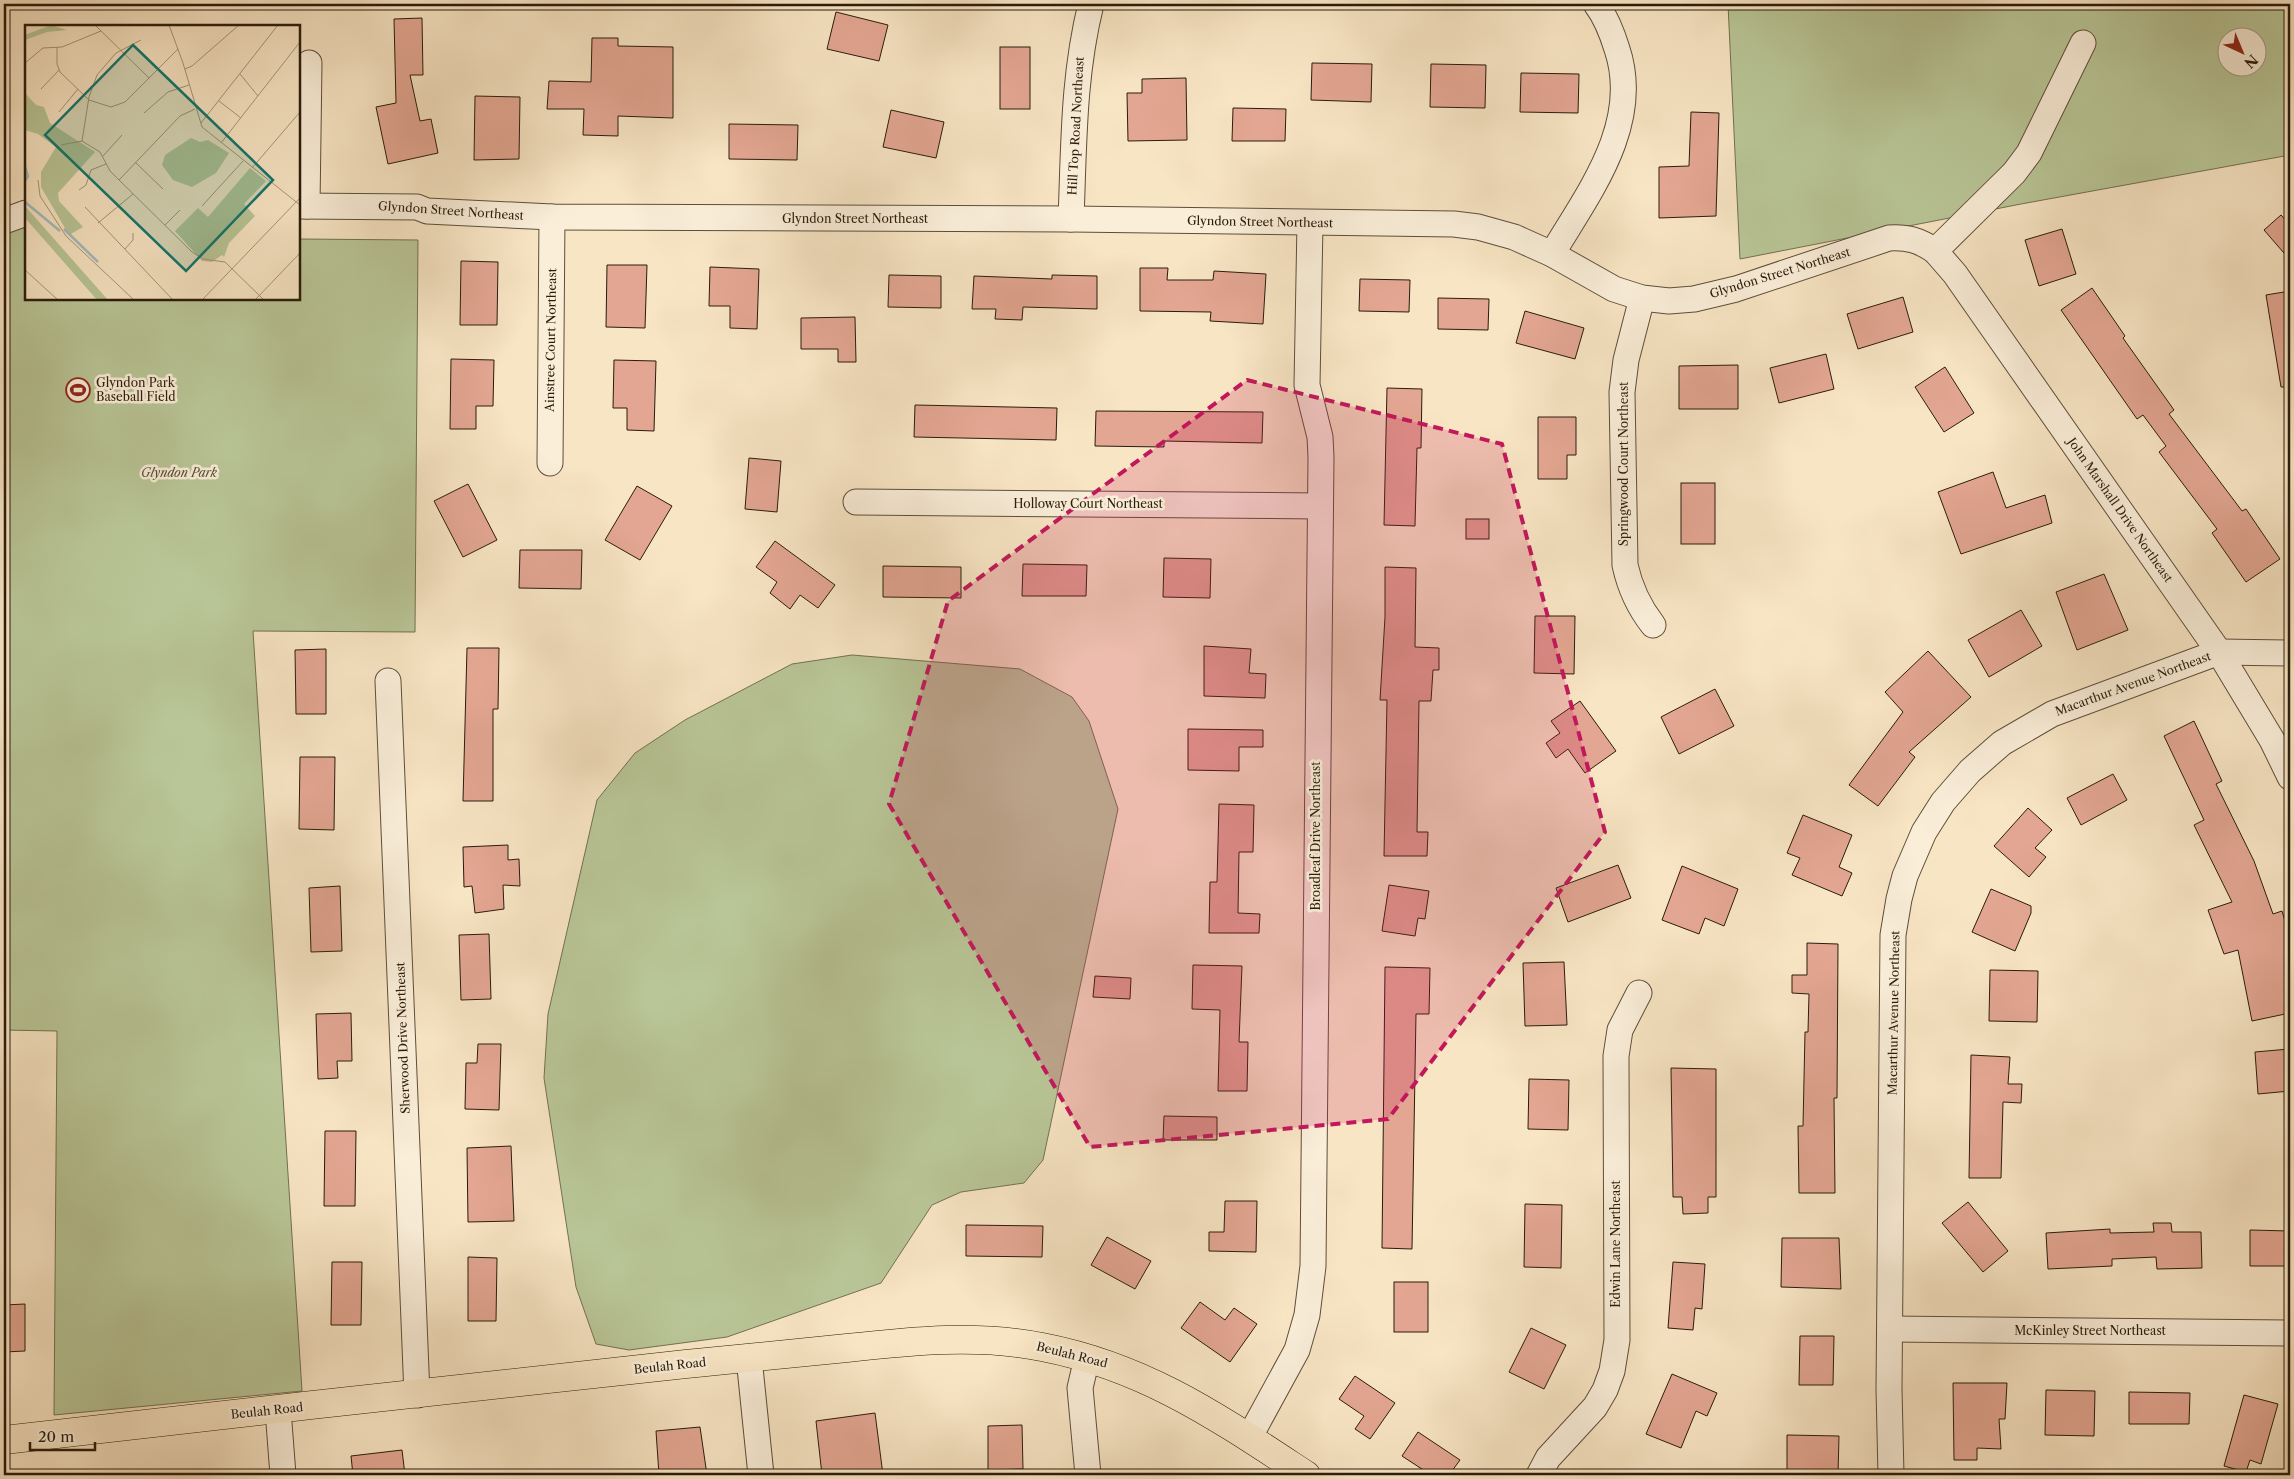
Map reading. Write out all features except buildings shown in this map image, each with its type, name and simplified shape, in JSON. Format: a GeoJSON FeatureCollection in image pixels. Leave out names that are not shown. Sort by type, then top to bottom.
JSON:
{"type":"FeatureCollection","features":[{"type":"Feature","properties":{"kind":"main road","name":"Beulah Road"},"geometry":{"type":"LineString","coordinates":[[4,1440],[913,1341],[980,1339],[1042,1347],[1087,1358],[1140,1376],[1181,1396],[1306,1475]]}},
{"type":"Feature","properties":{"kind":"street","name":"Hill Top Road Northeast"},"geometry":{"type":"LineString","coordinates":[[1071,219],[1076,82],[1081,45],[1091,4]]}},
{"type":"Feature","properties":{"kind":"street"},"geometry":{"type":"LineString","coordinates":[[1552,254],[1594,185],[1609,155],[1623,110],[1624,84],[1622,62],[1612,34],[1596,4]]}},
{"type":"Feature","properties":{"kind":"street"},"geometry":{"type":"LineString","coordinates":[[1935,251],[2014,173],[2029,153],[2084,43]]}},
{"type":"Feature","properties":{"kind":"street"},"geometry":{"type":"LineString","coordinates":[[303,206],[309,63]]}},
{"type":"Feature","properties":{"kind":"street","name":"Glyndon Street Northeast"},"geometry":{"type":"LineString","coordinates":[[303,206],[417,207],[427,211],[552,217],[1071,219],[1454,224],[1478,227],[1514,237],[1552,254],[1614,290],[1642,298],[1670,301],[1694,299],[1736,289],[1889,238],[1907,237],[1919,240],[1935,251]]}},
{"type":"Feature","properties":{"kind":"street"},"geometry":{"type":"LineString","coordinates":[[4,221],[25,213]]}},
{"type":"Feature","properties":{"kind":"street","name":"Ainstree Court Northeast"},"geometry":{"type":"LineString","coordinates":[[550,463],[552,217]]}},
{"type":"Feature","properties":{"kind":"street","name":"Broadleaf Drive Northeast"},"geometry":{"type":"LineString","coordinates":[[1249,1438],[1297,1350],[1307,1315],[1313,1266],[1320,437],[1307,385],[1310,223]]}},
{"type":"Feature","properties":{"kind":"street","name":"John Marshall Drive Northeast"},"geometry":{"type":"LineString","coordinates":[[1935,251],[1960,282],[2218,652],[2272,740],[2290,777]]}},
{"type":"Feature","properties":{"kind":"street","name":"Springwood Court Northeast"},"geometry":{"type":"LineString","coordinates":[[1642,298],[1626,360],[1622,392],[1625,565],[1630,588],[1641,610],[1653,625]]}},
{"type":"Feature","properties":{"kind":"street","name":"Holloway Court Northeast"},"geometry":{"type":"LineString","coordinates":[[856,502],[1319,506]]}},
{"type":"Feature","properties":{"kind":"street","name":"Macarthur Avenue Northeast"},"geometry":{"type":"LineString","coordinates":[[1891,1475],[1890,1330],[1893,936],[1905,876],[1924,832],[1943,802],[1970,771],[2002,743],[2032,724],[2118,688],[2218,652],[2290,653]]}},
{"type":"Feature","properties":{"kind":"street","name":"Sherwood Drive Northeast"},"geometry":{"type":"LineString","coordinates":[[388,681],[417,1395]]}},
{"type":"Feature","properties":{"kind":"street","name":"Edwin Lane Northeast"},"geometry":{"type":"LineString","coordinates":[[1538,1475],[1548,1458],[1595,1407],[1606,1390],[1612,1372],[1617,1340],[1616,1056],[1620,1030],[1639,993]]}},
{"type":"Feature","properties":{"kind":"street","name":"McKinley Street Northeast"},"geometry":{"type":"LineString","coordinates":[[1890,1330],[2290,1333]]}},
{"type":"Feature","properties":{"kind":"street"},"geometry":{"type":"LineString","coordinates":[[749,1358],[761,1475]]}},
{"type":"Feature","properties":{"kind":"street"},"geometry":{"type":"LineString","coordinates":[[1087,1358],[1080,1388],[1088,1475]]}},
{"type":"Feature","properties":{"kind":"street"},"geometry":{"type":"LineString","coordinates":[[278,1410],[282,1475]]}},
{"type":"Feature","properties":{"kind":"highlighted area"},"geometry":{"type":"Polygon","coordinates":[[[1247,380],[1502,444],[1605,832],[1388,1119],[1090,1147],[889,804],[948,601],[1247,380]]]}},
{"type":"Feature","properties":{"kind":"green space"},"geometry":{"type":"Polygon","coordinates":[[[1728,4],[2290,4],[2290,155],[2021,204],[1740,259],[1728,4]]]}},
{"type":"Feature","properties":{"kind":"green space","name":"Glyndon Park"},"geometry":{"type":"Polygon","coordinates":[[[4,205],[25,206],[25,300],[300,300],[300,239],[418,240],[415,632],[253,631],[302,1391],[54,1415],[57,1031],[4,1030],[4,205]]]}},
{"type":"Feature","properties":{"kind":"green space"},"geometry":{"type":"Polygon","coordinates":[[[852,655],[1020,669],[1072,697],[1089,721],[1118,809],[1043,1160],[1024,1183],[961,1192],[932,1205],[881,1283],[727,1337],[629,1350],[596,1344],[576,1287],[544,1078],[548,1014],[597,800],[635,753],[685,720],[792,664],[852,655]]]}},
{"type":"Feature","properties":{"kind":"place","name":"Glyndon Park Baseball Field"},"geometry":{"type":"Point","coordinates":[78,390]}}]}
